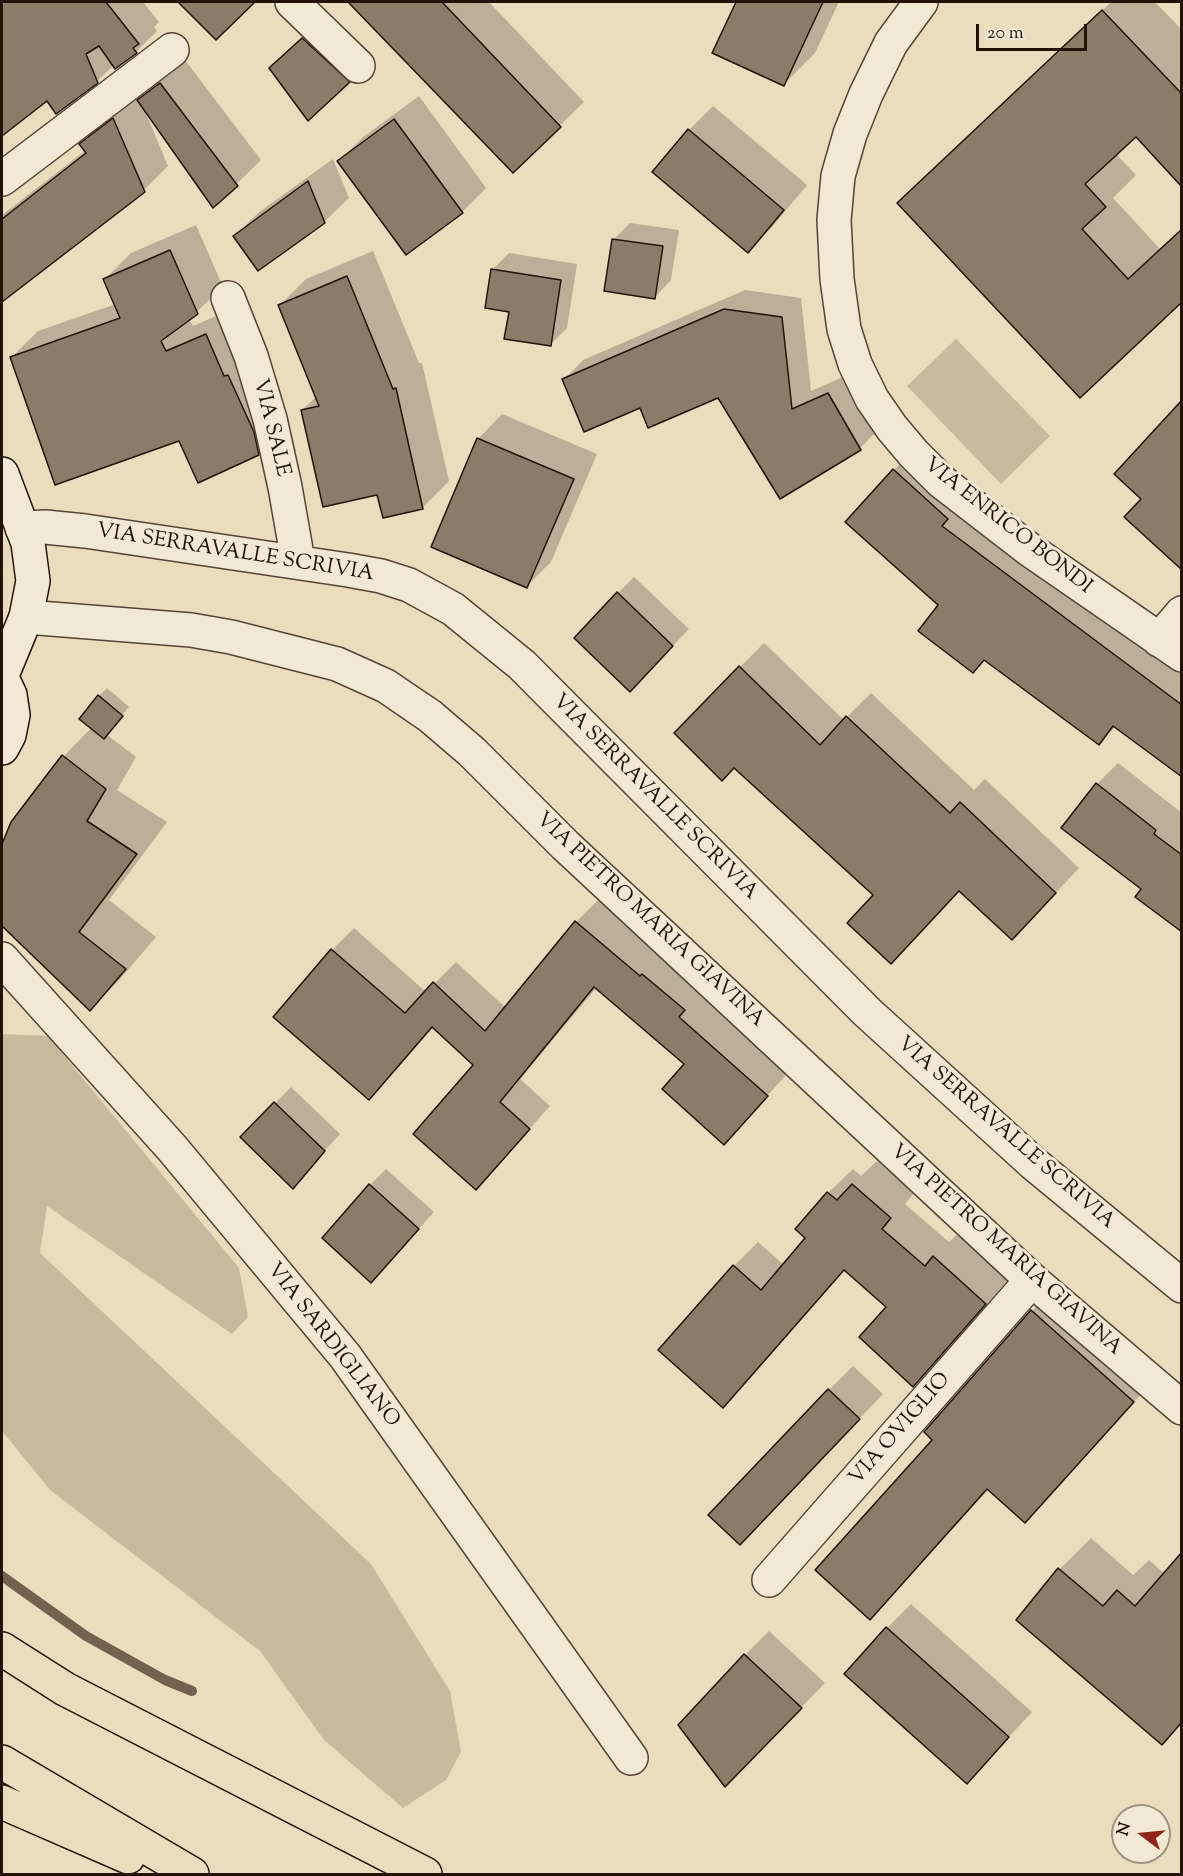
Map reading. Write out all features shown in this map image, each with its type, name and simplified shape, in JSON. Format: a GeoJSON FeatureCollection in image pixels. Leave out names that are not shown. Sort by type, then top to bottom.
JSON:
{"type":"FeatureCollection","features":[{"type":"Feature","properties":{"kind":"highway"},"geometry":{"type":"LineString","coordinates":[[2,1649],[64,1689],[425,1875]]}},
{"type":"Feature","properties":{"kind":"highway"},"geometry":{"type":"LineString","coordinates":[[2,1762],[192,1875]]}},
{"type":"Feature","properties":{"kind":"highway"},"geometry":{"type":"LineString","coordinates":[[2,1802],[168,1875]]}},
{"type":"Feature","properties":{"kind":"street"},"geometry":{"type":"LineString","coordinates":[[292,2],[358,66]]}},
{"type":"Feature","properties":{"kind":"street","name":"VIA ENRICO BONDI"},"geometry":{"type":"LineString","coordinates":[[921,2],[891,43],[877,70],[854,123],[838,176],[834,220],[837,279],[844,329],[855,364],[867,390],[892,428],[942,482],[1030,550],[1170,647]]}},
{"type":"Feature","properties":{"kind":"street"},"geometry":{"type":"LineString","coordinates":[[2,178],[172,50]]}},
{"type":"Feature","properties":{"kind":"street","name":"VIA SALE"},"geometry":{"type":"LineString","coordinates":[[228,298],[270,418],[298,561]]}},
{"type":"Feature","properties":{"kind":"street"},"geometry":{"type":"LineString","coordinates":[[2,474],[28,543],[33,569],[32,589],[26,617],[2,676],[10,695],[13,715],[9,735],[2,748]]}},
{"type":"Feature","properties":{"kind":"street","name":"VIA SERRAVALLE SCRIVIA"},"geometry":{"type":"LineString","coordinates":[[22,528],[86,531],[298,561],[381,576],[409,585],[453,609],[530,673],[867,1012],[1033,1163],[1182,1286]]}},
{"type":"Feature","properties":{"kind":"street"},"geometry":{"type":"LineString","coordinates":[[1170,647],[1182,613]]}},
{"type":"Feature","properties":{"kind":"street","name":"VIA PIETRO MARIA GIAVINA"},"geometry":{"type":"LineString","coordinates":[[26,617],[191,630],[231,636],[337,663],[386,686],[430,716],[472,752],[565,845],[1032,1280],[1182,1408]]}},
{"type":"Feature","properties":{"kind":"street","name":"VIA SARDIGLIANO"},"geometry":{"type":"LineString","coordinates":[[2,959],[172,1148],[345,1356],[631,1758]]}},
{"type":"Feature","properties":{"kind":"street","name":"VIA OVIGLIO"},"geometry":{"type":"LineString","coordinates":[[769,1580],[1032,1280]]}},
{"type":"Feature","properties":{"kind":"shaded area"},"geometry":{"type":"Polygon","coordinates":[[[956,339],[1050,436],[1001,484],[907,386],[956,339]]]}},
{"type":"Feature","properties":{"kind":"shaded area"},"geometry":{"type":"Polygon","coordinates":[[[2,1034],[48,1036],[239,1268],[248,1317],[232,1334],[47,1206],[40,1253],[371,1564],[450,1691],[461,1752],[446,1780],[403,1808],[324,1740],[260,1651],[50,1490],[2,1431],[2,1034]]]}},
{"type":"Feature","properties":{"kind":"building"},"geometry":{"type":"Polygon","coordinates":[[[2,2],[106,2],[139,44],[133,48],[137,53],[115,69],[99,46],[86,54],[98,83],[56,114],[47,101],[2,136],[2,2]]]}},
{"type":"Feature","properties":{"kind":"building"},"geometry":{"type":"Polygon","coordinates":[[[178,2],[255,2],[216,40],[178,2]]]}},
{"type":"Feature","properties":{"kind":"building"},"geometry":{"type":"Polygon","coordinates":[[[348,2],[442,2],[561,127],[513,173],[348,2]]]}},
{"type":"Feature","properties":{"kind":"building"},"geometry":{"type":"Polygon","coordinates":[[[736,2],[823,2],[784,86],[712,53],[736,2]]]}},
{"type":"Feature","properties":{"kind":"building"},"geometry":{"type":"Polygon","coordinates":[[[1102,10],[1182,94],[1182,187],[1136,137],[1085,184],[1106,207],[1082,229],[1128,279],[1182,229],[1182,302],[1080,398],[897,203],[1102,10]]]}},
{"type":"Feature","properties":{"kind":"building"},"geometry":{"type":"Polygon","coordinates":[[[302,38],[350,82],[308,121],[269,68],[302,38]]]}},
{"type":"Feature","properties":{"kind":"building"},"geometry":{"type":"Polygon","coordinates":[[[160,83],[238,186],[213,208],[137,100],[160,83]]]}},
{"type":"Feature","properties":{"kind":"building"},"geometry":{"type":"Polygon","coordinates":[[[113,118],[145,192],[2,302],[2,219],[86,153],[79,144],[113,118]]]}},
{"type":"Feature","properties":{"kind":"building"},"geometry":{"type":"Polygon","coordinates":[[[394,119],[463,213],[406,255],[337,161],[394,119]]]}},
{"type":"Feature","properties":{"kind":"building"},"geometry":{"type":"Polygon","coordinates":[[[688,129],[784,210],[748,253],[652,172],[688,129]]]}},
{"type":"Feature","properties":{"kind":"building"},"geometry":{"type":"Polygon","coordinates":[[[308,181],[325,223],[258,271],[233,236],[308,181]]]}},
{"type":"Feature","properties":{"kind":"building"},"geometry":{"type":"Polygon","coordinates":[[[612,239],[663,246],[655,299],[604,291],[612,239]]]}},
{"type":"Feature","properties":{"kind":"building"},"geometry":{"type":"Polygon","coordinates":[[[170,250],[198,314],[161,341],[166,351],[206,334],[224,376],[228,375],[254,432],[259,455],[198,483],[179,441],[55,485],[10,357],[120,318],[103,279],[170,250]]]}},
{"type":"Feature","properties":{"kind":"building"},"geometry":{"type":"Polygon","coordinates":[[[491,269],[561,280],[551,346],[504,339],[509,312],[485,308],[491,269]]]}},
{"type":"Feature","properties":{"kind":"building"},"geometry":{"type":"Polygon","coordinates":[[[347,276],[393,389],[396,388],[423,509],[383,518],[377,495],[323,507],[301,410],[319,406],[278,305],[347,276]]]}},
{"type":"Feature","properties":{"kind":"building"},"geometry":{"type":"Polygon","coordinates":[[[724,309],[782,317],[792,409],[828,393],[861,450],[780,499],[718,398],[648,428],[640,408],[584,432],[562,379],[724,309]]]}},
{"type":"Feature","properties":{"kind":"building"},"geometry":{"type":"Polygon","coordinates":[[[1182,400],[1182,570],[1124,517],[1141,499],[1114,474],[1182,400]]]}},
{"type":"Feature","properties":{"kind":"building"},"geometry":{"type":"Polygon","coordinates":[[[477,438],[574,479],[527,588],[431,547],[477,438]]]}},
{"type":"Feature","properties":{"kind":"building"},"geometry":{"type":"Polygon","coordinates":[[[893,469],[948,519],[942,526],[1182,705],[1182,777],[1113,726],[1099,745],[984,660],[973,673],[918,631],[938,605],[845,522],[893,469]]]}},
{"type":"Feature","properties":{"kind":"building"},"geometry":{"type":"Polygon","coordinates":[[[617,592],[673,646],[630,692],[574,638],[617,592]]]}},
{"type":"Feature","properties":{"kind":"building"},"geometry":{"type":"Polygon","coordinates":[[[739,666],[820,745],[846,716],[950,813],[960,802],[1056,893],[1012,940],[959,891],[891,964],[847,923],[873,895],[734,768],[722,781],[674,733],[739,666]]]}},
{"type":"Feature","properties":{"kind":"building"},"geometry":{"type":"Polygon","coordinates":[[[98,695],[123,716],[104,739],[79,719],[98,695]]]}},
{"type":"Feature","properties":{"kind":"building"},"geometry":{"type":"Polygon","coordinates":[[[62,755],[106,789],[87,821],[137,854],[79,932],[126,969],[90,1011],[2,926],[2,844],[11,822],[62,755]]]}},
{"type":"Feature","properties":{"kind":"building"},"geometry":{"type":"Polygon","coordinates":[[[1096,783],[1156,830],[1154,834],[1182,855],[1182,932],[1135,897],[1141,889],[1061,828],[1096,783]]]}},
{"type":"Feature","properties":{"kind":"building"},"geometry":{"type":"Polygon","coordinates":[[[575,921],[640,976],[642,974],[685,1010],[679,1017],[768,1096],[724,1145],[662,1089],[684,1064],[594,987],[500,1102],[530,1129],[476,1190],[413,1134],[473,1065],[432,1027],[369,1100],[273,1017],[331,949],[405,1013],[433,982],[485,1031],[575,921]]]}},
{"type":"Feature","properties":{"kind":"building"},"geometry":{"type":"Polygon","coordinates":[[[274,1102],[325,1151],[293,1189],[240,1137],[274,1102]]]}},
{"type":"Feature","properties":{"kind":"building"},"geometry":{"type":"Polygon","coordinates":[[[369,1184],[419,1229],[371,1283],[322,1238],[369,1184]]]}},
{"type":"Feature","properties":{"kind":"building"},"geometry":{"type":"Polygon","coordinates":[[[852,1184],[891,1218],[882,1229],[925,1266],[933,1256],[986,1304],[913,1387],[859,1337],[886,1307],[844,1270],[723,1408],[658,1350],[733,1265],[761,1290],[805,1238],[795,1229],[827,1192],[837,1200],[852,1184]]]}},
{"type":"Feature","properties":{"kind":"building"},"geometry":{"type":"Polygon","coordinates":[[[1031,1310],[1134,1402],[1025,1523],[987,1489],[870,1620],[815,1570],[932,1440],[924,1432],[1031,1310]]]}},
{"type":"Feature","properties":{"kind":"building"},"geometry":{"type":"Polygon","coordinates":[[[828,1389],[860,1419],[740,1545],[708,1515],[828,1389]]]}},
{"type":"Feature","properties":{"kind":"building"},"geometry":{"type":"Polygon","coordinates":[[[1182,1552],[1182,1722],[1162,1745],[1016,1620],[1058,1568],[1103,1606],[1117,1590],[1135,1606],[1182,1552]]]}},
{"type":"Feature","properties":{"kind":"building"},"geometry":{"type":"Polygon","coordinates":[[[886,1627],[1009,1737],[967,1784],[844,1674],[886,1627]]]}},
{"type":"Feature","properties":{"kind":"building"},"geometry":{"type":"Polygon","coordinates":[[[744,1654],[802,1708],[725,1787],[678,1725],[744,1654]]]}},
{"type":"Feature","properties":{"kind":"waterway"},"geometry":{"type":"LineString","coordinates":[[2,1576],[86,1636],[165,1680],[192,1691]]}}]}
